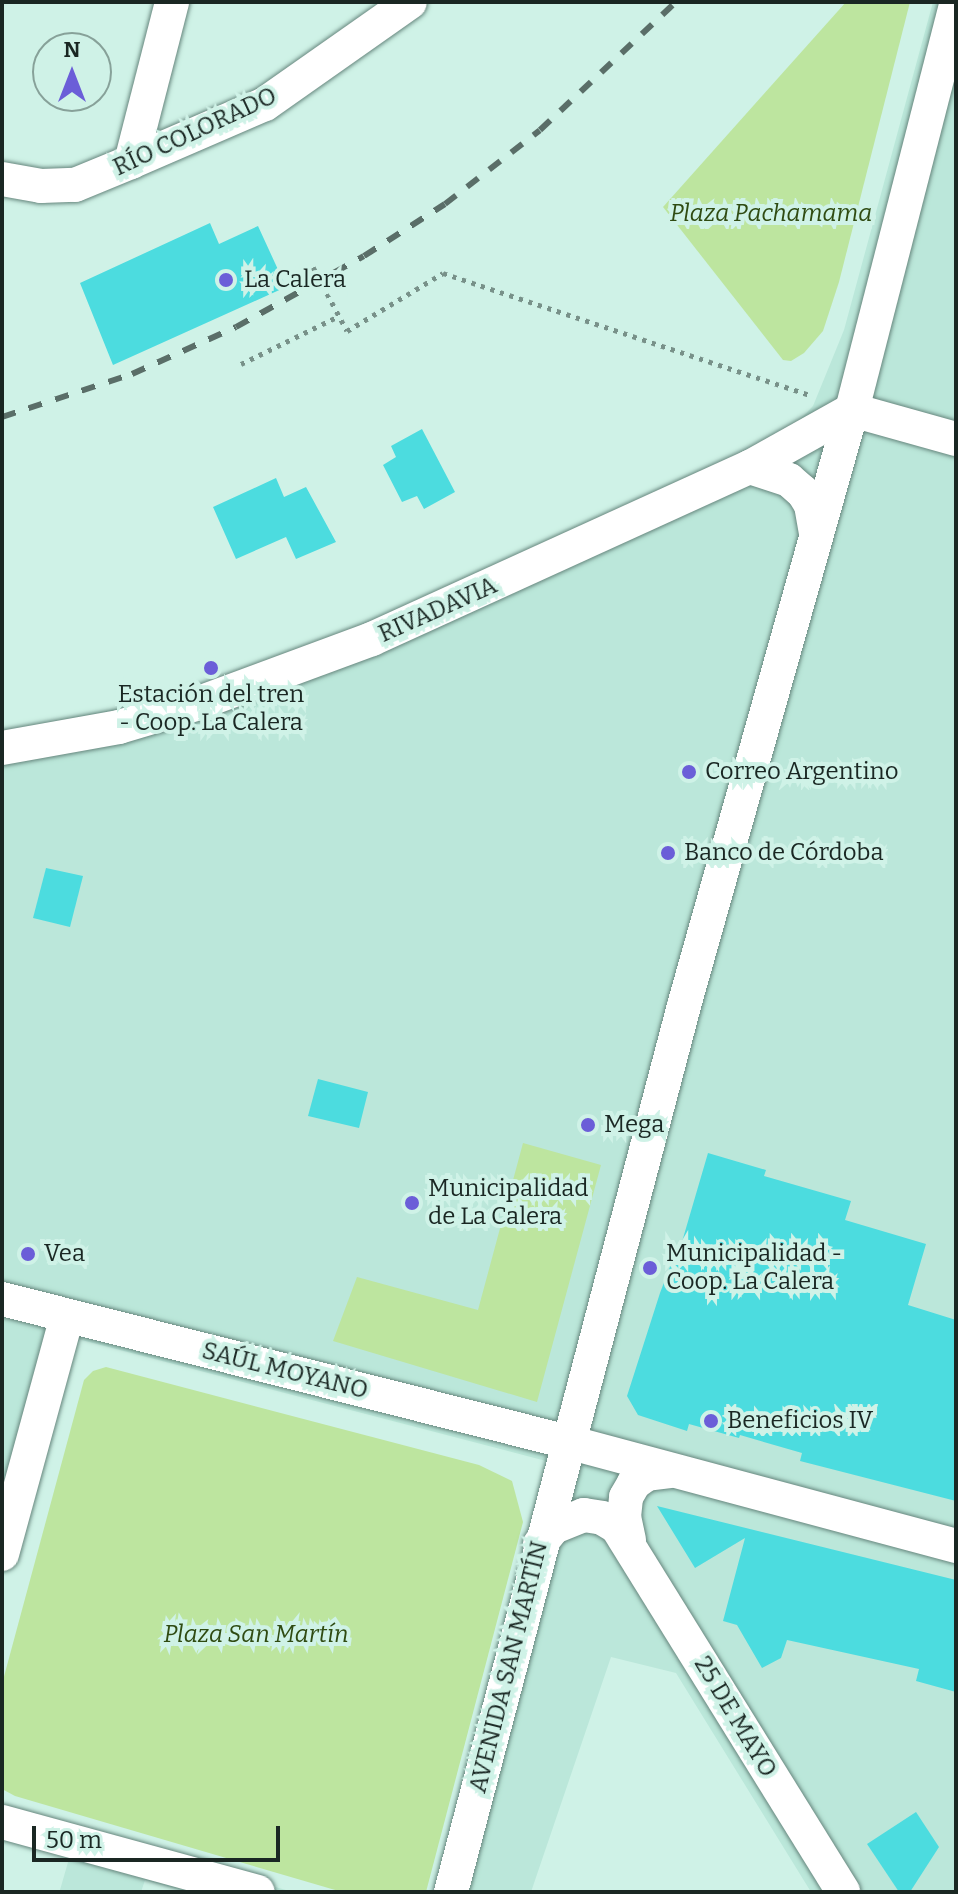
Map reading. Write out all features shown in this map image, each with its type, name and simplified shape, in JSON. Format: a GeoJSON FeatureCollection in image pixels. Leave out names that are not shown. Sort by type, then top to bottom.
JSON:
{"type":"FeatureCollection","features":[{"type":"Feature","properties":{"kind":"street"},"geometry":{"type":"LineString","coordinates":[[131,162],[172,2]]}},
{"type":"Feature","properties":{"kind":"street","name":"RÍO COLORADO"},"geometry":{"type":"LineString","coordinates":[[2,179],[41,186],[75,185],[265,104],[410,2]]}},
{"type":"Feature","properties":{"kind":"street","name":"AVENIDA SAN MARTÍN"},"geometry":{"type":"LineString","coordinates":[[451,1892],[540,1544],[685,1002],[852,410],[956,4]]}},
{"type":"Feature","properties":{"kind":"street"},"geometry":{"type":"LineString","coordinates":[[852,410],[956,439]]}},
{"type":"Feature","properties":{"kind":"street","name":"RIVADAVIA"},"geometry":{"type":"LineString","coordinates":[[2,748],[119,727],[289,671],[487,588],[750,467],[852,410]]}},
{"type":"Feature","properties":{"kind":"street"},"geometry":{"type":"LineString","coordinates":[[750,467],[789,480],[803,492],[811,505],[816,533]]}},
{"type":"Feature","properties":{"kind":"street","name":"SAÚL MOYANO"},"geometry":{"type":"LineString","coordinates":[[2,1299],[568,1442],[956,1546]]}},
{"type":"Feature","properties":{"kind":"street"},"geometry":{"type":"LineString","coordinates":[[2,1554],[10,1492],[67,1317]]}},
{"type":"Feature","properties":{"kind":"street","name":"25 DE MAYO"},"geometry":{"type":"LineString","coordinates":[[629,1540],[624,1517],[626,1497],[634,1483],[647,1474],[670,1471]]}},
{"type":"Feature","properties":{"kind":"street","name":"25 DE MAYO"},"geometry":{"type":"LineString","coordinates":[[540,1544],[554,1527],[584,1515],[602,1518],[617,1527],[629,1540],[843,1892]]}},
{"type":"Feature","properties":{"kind":"street"},"geometry":{"type":"LineString","coordinates":[[2,1822],[258,1892]]}},
{"type":"Feature","properties":{"kind":"path"},"geometry":{"type":"LineString","coordinates":[[313,267],[347,331],[443,273],[852,410]]}},
{"type":"Feature","properties":{"kind":"path"},"geometry":{"type":"LineString","coordinates":[[241,364],[339,316]]}},
{"type":"Feature","properties":{"kind":"shaded area"},"geometry":{"type":"Polygon","coordinates":[[[933,2],[956,2],[956,1892],[811,1892],[676,1673],[611,1657],[531,1892],[441,1892],[546,1461],[51,1332],[2,1502],[2,731],[198,693],[316,655],[787,433],[813,406],[844,330],[933,2]]]}},
{"type":"Feature","properties":{"kind":"shaded area"},"geometry":{"type":"Polygon","coordinates":[[[77,1831],[293,1892],[187,1892],[145,1880],[141,1892],[60,1890],[77,1831]]]}},
{"type":"Feature","properties":{"kind":"green space","name":"Plaza Pachamama"},"geometry":{"type":"Polygon","coordinates":[[[846,2],[910,2],[839,282],[823,331],[804,353],[791,361],[783,360],[663,207],[846,2]]]}},
{"type":"Feature","properties":{"kind":"green space"},"geometry":{"type":"Polygon","coordinates":[[[523,1143],[601,1165],[537,1402],[333,1341],[357,1277],[478,1310],[523,1143]]]}},
{"type":"Feature","properties":{"kind":"green space","name":"Plaza San Martín"},"geometry":{"type":"Polygon","coordinates":[[[106,1367],[479,1465],[512,1481],[523,1522],[426,1892],[342,1892],[15,1796],[2,1789],[2,1684],[84,1380],[93,1371],[106,1367]]]}},
{"type":"Feature","properties":{"kind":"building"},"geometry":{"type":"Polygon","coordinates":[[[210,223],[219,244],[258,226],[286,287],[113,365],[80,283],[210,223]]]}},
{"type":"Feature","properties":{"kind":"building"},"geometry":{"type":"Polygon","coordinates":[[[422,429],[455,492],[424,509],[417,496],[402,502],[383,465],[396,457],[391,446],[422,429]]]}},
{"type":"Feature","properties":{"kind":"building"},"geometry":{"type":"Polygon","coordinates":[[[276,478],[284,497],[306,487],[336,542],[296,559],[286,537],[236,559],[213,507],[276,478]]]}},
{"type":"Feature","properties":{"kind":"building"},"geometry":{"type":"Polygon","coordinates":[[[46,868],[83,876],[70,927],[33,918],[46,868]]]}},
{"type":"Feature","properties":{"kind":"building"},"geometry":{"type":"Polygon","coordinates":[[[318,1079],[368,1092],[359,1128],[308,1116],[318,1079]]]}},
{"type":"Feature","properties":{"kind":"building"},"geometry":{"type":"Polygon","coordinates":[[[708,1153],[766,1170],[764,1176],[851,1201],[845,1220],[926,1244],[908,1305],[956,1320],[956,1501],[800,1461],[802,1453],[740,1435],[739,1438],[689,1424],[687,1431],[638,1415],[627,1396],[660,1293],[676,1251],[679,1252],[708,1153]]]}},
{"type":"Feature","properties":{"kind":"building"},"geometry":{"type":"Polygon","coordinates":[[[657,1506],[956,1580],[956,1692],[916,1681],[919,1669],[787,1640],[781,1658],[762,1668],[737,1625],[723,1621],[745,1538],[695,1568],[657,1506]]]}},
{"type":"Feature","properties":{"kind":"building"},"geometry":{"type":"Polygon","coordinates":[[[916,1812],[939,1847],[910,1892],[899,1892],[867,1844],[916,1812]]]}},
{"type":"Feature","properties":{"kind":"railway"},"geometry":{"type":"LineString","coordinates":[[2,417],[132,374],[236,327],[364,256],[445,204],[540,130],[676,2]]}},
{"type":"Feature","properties":{"kind":"place","name":"La Calera"},"geometry":{"type":"Point","coordinates":[226,280]}},
{"type":"Feature","properties":{"kind":"place","name":"Estación del tren - Coop. La Calera"},"geometry":{"type":"Point","coordinates":[211,668]}},
{"type":"Feature","properties":{"kind":"place","name":"Correo Argentino"},"geometry":{"type":"Point","coordinates":[689,772]}},
{"type":"Feature","properties":{"kind":"place","name":"Banco de Córdoba"},"geometry":{"type":"Point","coordinates":[668,853]}},
{"type":"Feature","properties":{"kind":"place","name":"Mega"},"geometry":{"type":"Point","coordinates":[588,1125]}},
{"type":"Feature","properties":{"kind":"place","name":"Municipalidad de La Calera"},"geometry":{"type":"Point","coordinates":[412,1203]}},
{"type":"Feature","properties":{"kind":"place","name":"Vea"},"geometry":{"type":"Point","coordinates":[28,1254]}},
{"type":"Feature","properties":{"kind":"place","name":"Municipalidad - Coop. La Calera"},"geometry":{"type":"Point","coordinates":[650,1268]}},
{"type":"Feature","properties":{"kind":"place","name":"Beneficios IV"},"geometry":{"type":"Point","coordinates":[711,1421]}}]}
